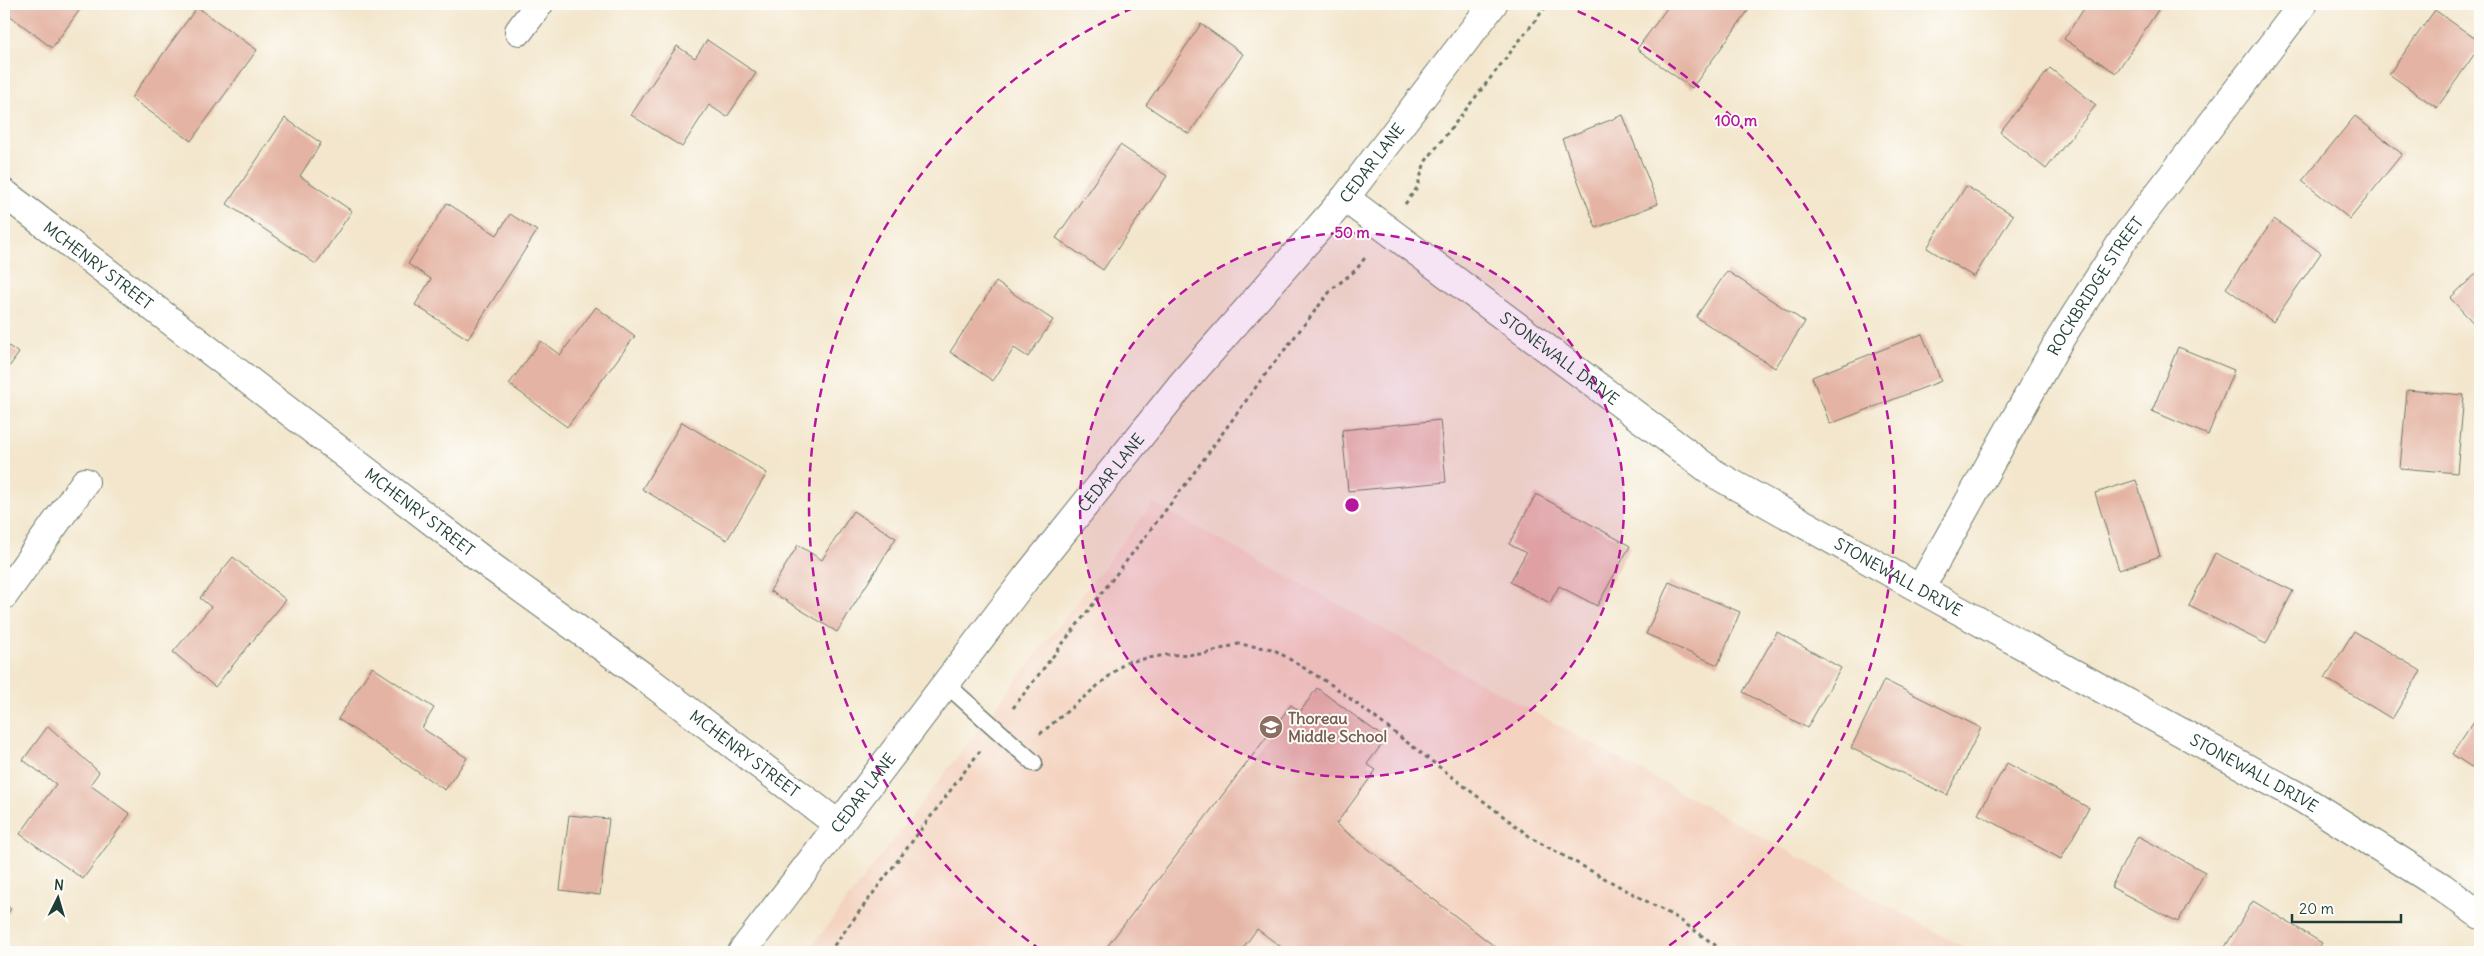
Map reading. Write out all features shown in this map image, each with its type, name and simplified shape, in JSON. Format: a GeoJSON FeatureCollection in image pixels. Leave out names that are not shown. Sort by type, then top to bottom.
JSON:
{"type":"FeatureCollection","features":[{"type":"Feature","properties":{"kind":"street"},"geometry":{"type":"LineString","coordinates":[[519,31],[539,4]]}},
{"type":"Feature","properties":{"kind":"street","name":"CEDAR LANE"},"geometry":{"type":"LineString","coordinates":[[742,952],[1026,578],[1182,384],[1346,198],[1493,4]]}},
{"type":"Feature","properties":{"kind":"street","name":"ROCKBRIDGE STREET"},"geometry":{"type":"LineString","coordinates":[[1920,589],[2060,339],[2123,240],[2303,4]]}},
{"type":"Feature","properties":{"kind":"street","name":"MCHENRY STREET"},"geometry":{"type":"LineString","coordinates":[[4,193],[493,568],[644,677],[839,825]]}},
{"type":"Feature","properties":{"kind":"street","name":"STONEWALL DRIVE"},"geometry":{"type":"LineString","coordinates":[[1346,198],[1715,474],[2303,799],[2419,872],[2480,915]]}},
{"type":"Feature","properties":{"kind":"street"},"geometry":{"type":"LineString","coordinates":[[4,595],[84,482]]}},
{"type":"Feature","properties":{"kind":"lane"},"geometry":{"type":"LineString","coordinates":[[946,684],[1034,763]]}},
{"type":"Feature","properties":{"kind":"path"},"geometry":{"type":"LineString","coordinates":[[829,952],[996,729],[1185,485],[1326,296],[1356,270],[1417,188],[1425,162],[1548,4]]}},
{"type":"Feature","properties":{"kind":"path"},"geometry":{"type":"LineString","coordinates":[[1021,751],[1126,662],[1166,654],[1204,654],[1238,644],[1273,649],[1335,687],[1532,839],[1677,918],[1725,952]]}},
{"type":"Feature","properties":{"kind":"shaded area","name":"Thoreau Middle School"},"geometry":{"type":"Polygon","coordinates":[[[1153,503],[1972,952],[807,952],[1153,503]]]}},
{"type":"Feature","properties":{"kind":"building"},"geometry":{"type":"Polygon","coordinates":[[[4,4],[84,4],[52,48],[4,11],[4,4]]]}},
{"type":"Feature","properties":{"kind":"building"},"geometry":{"type":"Polygon","coordinates":[[[1670,4],[1745,4],[1750,8],[1692,88],[1637,49],[1670,4]]]}},
{"type":"Feature","properties":{"kind":"building"},"geometry":{"type":"Polygon","coordinates":[[[2087,4],[2162,4],[2116,73],[2064,39],[2087,4]]]}},
{"type":"Feature","properties":{"kind":"building"},"geometry":{"type":"Polygon","coordinates":[[[197,7],[257,50],[191,141],[131,98],[197,7]]]}},
{"type":"Feature","properties":{"kind":"building"},"geometry":{"type":"Polygon","coordinates":[[[2435,10],[2480,42],[2480,46],[2437,108],[2389,74],[2435,10]]]}},
{"type":"Feature","properties":{"kind":"building"},"geometry":{"type":"Polygon","coordinates":[[[1201,24],[1243,54],[1189,134],[1146,105],[1201,24]]]}},
{"type":"Feature","properties":{"kind":"building"},"geometry":{"type":"Polygon","coordinates":[[[707,40],[756,73],[727,117],[709,105],[682,147],[631,115],[677,46],[695,58],[707,40]]]}},
{"type":"Feature","properties":{"kind":"building"},"geometry":{"type":"Polygon","coordinates":[[[2050,68],[2096,105],[2046,169],[2000,132],[2050,68]]]}},
{"type":"Feature","properties":{"kind":"building"},"geometry":{"type":"Polygon","coordinates":[[[1623,115],[1658,204],[1596,228],[1562,139],[1623,115]]]}},
{"type":"Feature","properties":{"kind":"building"},"geometry":{"type":"Polygon","coordinates":[[[2355,116],[2402,154],[2350,219],[2302,181],[2355,116]]]}},
{"type":"Feature","properties":{"kind":"building"},"geometry":{"type":"Polygon","coordinates":[[[285,118],[321,143],[300,176],[352,211],[316,264],[227,204],[285,118]]]}},
{"type":"Feature","properties":{"kind":"building"},"geometry":{"type":"Polygon","coordinates":[[[1120,145],[1167,176],[1103,270],[1056,238],[1120,145]]]}},
{"type":"Feature","properties":{"kind":"building"},"geometry":{"type":"Polygon","coordinates":[[[1966,186],[2013,215],[1974,277],[1927,248],[1966,186]]]}},
{"type":"Feature","properties":{"kind":"building"},"geometry":{"type":"Polygon","coordinates":[[[447,203],[497,235],[510,214],[537,231],[468,339],[415,305],[431,279],[408,264],[447,203]]]}},
{"type":"Feature","properties":{"kind":"building"},"geometry":{"type":"Polygon","coordinates":[[[2274,219],[2321,253],[2273,322],[2226,288],[2274,219]]]}},
{"type":"Feature","properties":{"kind":"building"},"geometry":{"type":"Polygon","coordinates":[[[2480,270],[2480,330],[2450,298],[2480,270]]]}},
{"type":"Feature","properties":{"kind":"building"},"geometry":{"type":"Polygon","coordinates":[[[1727,271],[1805,322],[1775,368],[1696,317],[1727,271]]]}},
{"type":"Feature","properties":{"kind":"building"},"geometry":{"type":"Polygon","coordinates":[[[996,282],[1053,320],[1028,357],[1014,348],[993,381],[950,352],[996,282]]]}},
{"type":"Feature","properties":{"kind":"building"},"geometry":{"type":"Polygon","coordinates":[[[596,307],[635,336],[567,427],[509,384],[541,341],[560,355],[596,307]]]}},
{"type":"Feature","properties":{"kind":"building"},"geometry":{"type":"Polygon","coordinates":[[[1922,334],[1941,381],[1830,424],[1812,377],[1922,334]]]}},
{"type":"Feature","properties":{"kind":"building"},"geometry":{"type":"Polygon","coordinates":[[[4,343],[19,353],[4,374],[4,343]]]}},
{"type":"Feature","properties":{"kind":"building"},"geometry":{"type":"Polygon","coordinates":[[[2178,347],[2234,370],[2208,435],[2152,411],[2178,347]]]}},
{"type":"Feature","properties":{"kind":"building"},"geometry":{"type":"Polygon","coordinates":[[[2407,390],[2464,395],[2457,473],[2400,468],[2407,390]]]}},
{"type":"Feature","properties":{"kind":"building"},"geometry":{"type":"Polygon","coordinates":[[[1440,420],[1446,482],[1348,491],[1342,430],[1440,420]]]}},
{"type":"Feature","properties":{"kind":"building"},"geometry":{"type":"Polygon","coordinates":[[[682,422],[767,473],[727,540],[642,489],[682,422]]]}},
{"type":"Feature","properties":{"kind":"building"},"geometry":{"type":"Polygon","coordinates":[[[2136,480],[2160,556],[2119,570],[2095,493],[2136,480]]]}},
{"type":"Feature","properties":{"kind":"building"},"geometry":{"type":"Polygon","coordinates":[[[1536,494],[1630,546],[1597,606],[1559,586],[1550,603],[1510,582],[1526,553],[1509,544],[1536,494]]]}},
{"type":"Feature","properties":{"kind":"building"},"geometry":{"type":"Polygon","coordinates":[[[853,511],[896,538],[837,632],[770,591],[798,545],[822,560],[853,511]]]}},
{"type":"Feature","properties":{"kind":"building"},"geometry":{"type":"Polygon","coordinates":[[[2215,553],[2293,591],[2266,644],[2189,606],[2215,553]]]}},
{"type":"Feature","properties":{"kind":"building"},"geometry":{"type":"Polygon","coordinates":[[[233,557],[286,600],[215,687],[173,652],[211,607],[200,598],[233,557]]]}},
{"type":"Feature","properties":{"kind":"building"},"geometry":{"type":"Polygon","coordinates":[[[1669,582],[1740,612],[1718,665],[1646,634],[1669,582]]]}},
{"type":"Feature","properties":{"kind":"building"},"geometry":{"type":"Polygon","coordinates":[[[2354,631],[2421,671],[2392,719],[2325,678],[2354,631]]]}},
{"type":"Feature","properties":{"kind":"building"},"geometry":{"type":"Polygon","coordinates":[[[1777,632],[1841,668],[1807,728],[1743,692],[1777,632]]]}},
{"type":"Feature","properties":{"kind":"building"},"geometry":{"type":"Polygon","coordinates":[[[372,667],[434,708],[422,728],[467,758],[445,790],[338,719],[372,667]]]}},
{"type":"Feature","properties":{"kind":"building"},"geometry":{"type":"Polygon","coordinates":[[[1884,680],[1981,728],[1947,795],[1851,748],[1884,680]]]}},
{"type":"Feature","properties":{"kind":"building"},"geometry":{"type":"Polygon","coordinates":[[[1317,688],[1386,739],[1367,764],[1376,770],[1336,824],[1502,952],[1288,952],[1257,929],[1240,952],[1103,952],[1291,705],[1300,712],[1317,688]]]}},
{"type":"Feature","properties":{"kind":"building"},"geometry":{"type":"Polygon","coordinates":[[[2480,712],[2480,773],[2452,754],[2480,712]]]}},
{"type":"Feature","properties":{"kind":"building"},"geometry":{"type":"Polygon","coordinates":[[[48,726],[99,772],[90,785],[130,814],[83,879],[20,834],[56,784],[23,760],[48,726]]]}},
{"type":"Feature","properties":{"kind":"building"},"geometry":{"type":"Polygon","coordinates":[[[2007,763],[2089,808],[2061,859],[1978,814],[2007,763]]]}},
{"type":"Feature","properties":{"kind":"building"},"geometry":{"type":"Polygon","coordinates":[[[569,815],[609,819],[600,895],[560,890],[569,815]]]}},
{"type":"Feature","properties":{"kind":"building"},"geometry":{"type":"Polygon","coordinates":[[[2138,836],[2205,872],[2178,922],[2111,887],[2138,836]]]}},
{"type":"Feature","properties":{"kind":"building"},"geometry":{"type":"Polygon","coordinates":[[[2253,901],[2322,943],[2316,952],[2222,952],[2253,901]]]}},
{"type":"Feature","properties":{"kind":"building"},"geometry":{"type":"Polygon","coordinates":[[[4,903],[11,909],[4,918],[4,903]]]}},
{"type":"Feature","properties":{"kind":"place","name":"Thoreau Middle School"},"geometry":{"type":"Point","coordinates":[1271,727]}}]}
